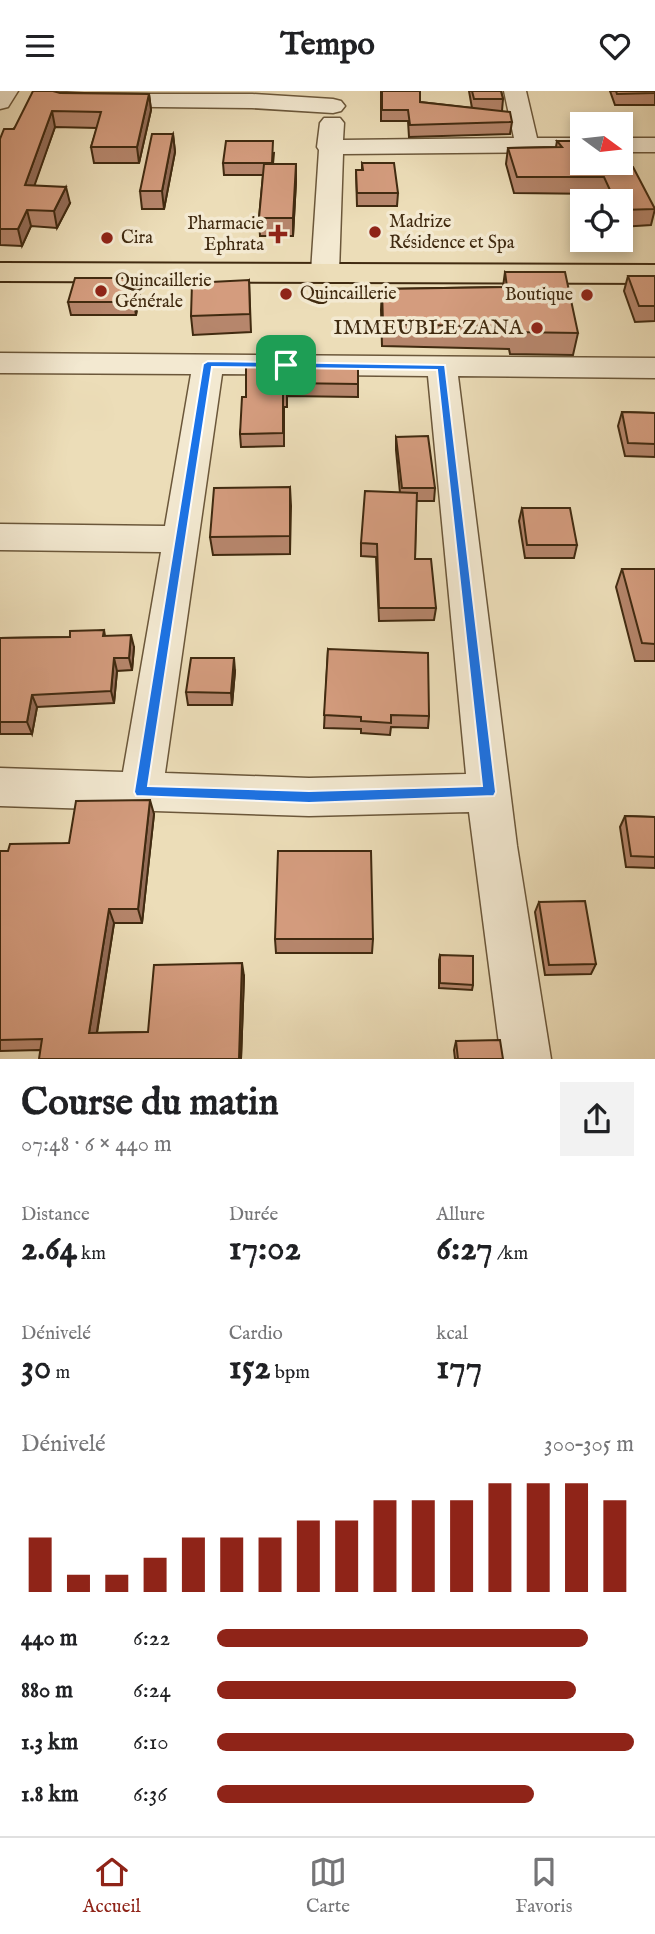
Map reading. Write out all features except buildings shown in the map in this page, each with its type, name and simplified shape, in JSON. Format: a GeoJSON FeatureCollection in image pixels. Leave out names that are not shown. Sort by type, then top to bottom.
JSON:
{"type":"FeatureCollection","features":[{"type":"Feature","properties":{"kind":"main road"},"geometry":{"type":"LineString","coordinates":[[0,253],[655,274]]}},
{"type":"Feature","properties":{"kind":"main road"},"geometry":{"type":"LineString","coordinates":[[0,272],[655,256]]}},
{"type":"Feature","properties":{"kind":"street"},"geometry":{"type":"LineString","coordinates":[[0,102],[7,91]]}},
{"type":"Feature","properties":{"kind":"street"},"geometry":{"type":"LineString","coordinates":[[51,91],[64,99],[333,99],[329,148],[327,263]]}},
{"type":"Feature","properties":{"kind":"street"},"geometry":{"type":"LineString","coordinates":[[515,91],[527,145]]}},
{"type":"Feature","properties":{"kind":"street"},"geometry":{"type":"LineString","coordinates":[[329,148],[570,145]]}},
{"type":"Feature","properties":{"kind":"street"},"geometry":{"type":"LineString","coordinates":[[634,145],[655,145]]}},
{"type":"Feature","properties":{"kind":"street"},"geometry":{"type":"LineString","coordinates":[[0,363],[655,368]]}},
{"type":"Feature","properties":{"kind":"street"},"geometry":{"type":"LineString","coordinates":[[141,792],[208,364]]}},
{"type":"Feature","properties":{"kind":"street"},"geometry":{"type":"LineString","coordinates":[[442,367],[489,792],[526,1059]]}},
{"type":"Feature","properties":{"kind":"street"},"geometry":{"type":"LineString","coordinates":[[0,537],[181,539]]}},
{"type":"Feature","properties":{"kind":"street"},"geometry":{"type":"LineString","coordinates":[[0,787],[309,797],[489,792]]}},
{"type":"Feature","properties":{"kind":"place","name":"Madrize Résidence et Spa"},"geometry":{"type":"Point","coordinates":[375,232]}},
{"type":"Feature","properties":{"kind":"place","name":"Pharmacie Ephrata"},"geometry":{"type":"Point","coordinates":[278,234]}},
{"type":"Feature","properties":{"kind":"place","name":"Cira"},"geometry":{"type":"Point","coordinates":[107,238]}},
{"type":"Feature","properties":{"kind":"place","name":"Quincaillerie Générale"},"geometry":{"type":"Point","coordinates":[101,291]}},
{"type":"Feature","properties":{"kind":"place","name":"Quincaillerie"},"geometry":{"type":"Point","coordinates":[286,294]}},
{"type":"Feature","properties":{"kind":"place","name":"Boutique"},"geometry":{"type":"Point","coordinates":[587,295]}},
{"type":"Feature","properties":{"kind":"place","name":"IMMEUBLE ZANA"},"geometry":{"type":"Point","coordinates":[537,328]}},
{"type":"Feature","properties":{"kind":"route"},"geometry":{"type":"LineString","coordinates":[[208,364],[286,365],[442,367],[489,792],[309,797],[141,792],[208,364]]}}]}
